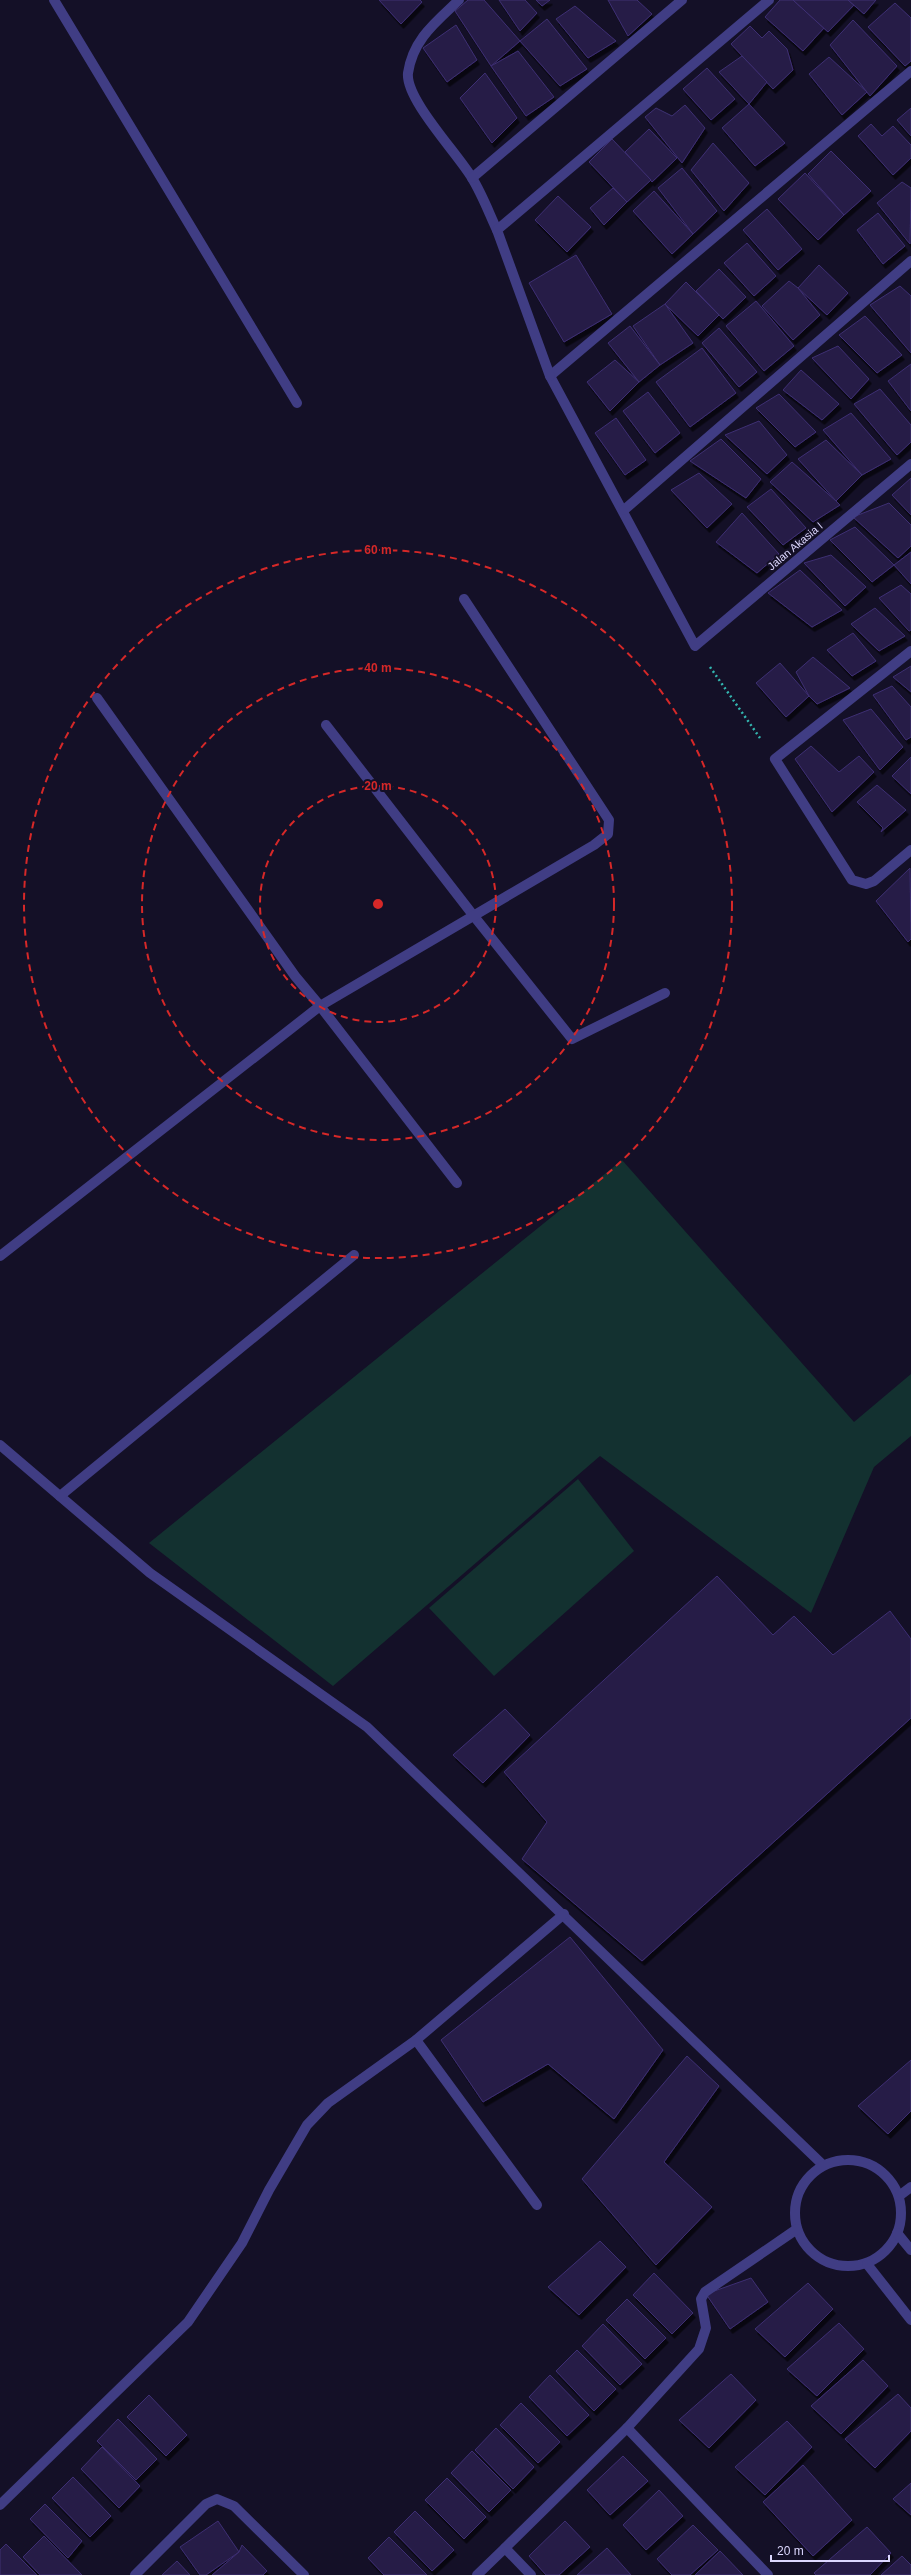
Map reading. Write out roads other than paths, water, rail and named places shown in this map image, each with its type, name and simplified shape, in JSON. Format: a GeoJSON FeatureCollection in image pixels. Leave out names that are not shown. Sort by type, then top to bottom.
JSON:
{"type":"FeatureCollection","features":[{"type":"Feature","properties":{"kind":"street"},"geometry":{"type":"LineString","coordinates":[[54,0],[297,403]]}},
{"type":"Feature","properties":{"kind":"street"},"geometry":{"type":"LineString","coordinates":[[459,0],[422,35],[413,54],[408,74],[412,94],[472,178],[497,230],[550,376],[624,510],[911,261]]}},
{"type":"Feature","properties":{"kind":"street"},"geometry":{"type":"LineString","coordinates":[[472,178],[682,0]]}},
{"type":"Feature","properties":{"kind":"street"},"geometry":{"type":"LineString","coordinates":[[497,230],[770,0]]}},
{"type":"Feature","properties":{"kind":"street"},"geometry":{"type":"LineString","coordinates":[[550,376],[911,71]]}},
{"type":"Feature","properties":{"kind":"street","name":"Jalan Akasia I"},"geometry":{"type":"LineString","coordinates":[[624,510],[695,646],[911,464]]}},
{"type":"Feature","properties":{"kind":"street"},"geometry":{"type":"LineString","coordinates":[[0,1256],[320,1006],[594,845],[608,834],[610,820],[464,599]]}},
{"type":"Feature","properties":{"kind":"street"},"geometry":{"type":"LineString","coordinates":[[911,651],[775,759],[852,880],[866,884],[874,881],[911,850]]}},
{"type":"Feature","properties":{"kind":"street"},"geometry":{"type":"LineString","coordinates":[[97,698],[295,976],[457,1183]]}},
{"type":"Feature","properties":{"kind":"street"},"geometry":{"type":"LineString","coordinates":[[326,725],[473,915],[572,1039],[665,993]]}},
{"type":"Feature","properties":{"kind":"street"},"geometry":{"type":"LineString","coordinates":[[60,1496],[354,1255]]}},
{"type":"Feature","properties":{"kind":"street"},"geometry":{"type":"LineString","coordinates":[[0,1445],[150,1573],[367,1727],[564,1914],[823,2165]]}},
{"type":"Feature","properties":{"kind":"street"},"geometry":{"type":"LineString","coordinates":[[0,2505],[188,2322],[242,2243],[269,2190],[307,2125],[328,2103],[416,2040],[564,1914]]}},
{"type":"Feature","properties":{"kind":"street"},"geometry":{"type":"LineString","coordinates":[[416,2040],[537,2205]]}},
{"type":"Feature","properties":{"kind":"street"},"geometry":{"type":"LineString","coordinates":[[841,2159],[859,2160],[877,2167],[891,2180],[899,2196],[901,2215],[897,2233],[887,2249],[867,2264],[836,2265],[819,2258],[805,2245],[797,2229],[794,2210],[798,2192],[808,2176],[823,2165],[841,2159]]}},
{"type":"Feature","properties":{"kind":"street"},"geometry":{"type":"LineString","coordinates":[[899,2196],[911,2187]]}},
{"type":"Feature","properties":{"kind":"street"},"geometry":{"type":"LineString","coordinates":[[477,2575],[627,2428],[699,2349],[706,2328],[702,2300],[705,2292],[797,2229]]}},
{"type":"Feature","properties":{"kind":"street"},"geometry":{"type":"LineString","coordinates":[[897,2233],[911,2250]]}},
{"type":"Feature","properties":{"kind":"street"},"geometry":{"type":"LineString","coordinates":[[867,2264],[911,2320]]}},
{"type":"Feature","properties":{"kind":"street"},"geometry":{"type":"LineString","coordinates":[[627,2428],[768,2575]]}},
{"type":"Feature","properties":{"kind":"street"},"geometry":{"type":"LineString","coordinates":[[135,2575],[206,2504],[217,2499],[234,2506],[304,2575]]}},
{"type":"Feature","properties":{"kind":"street"},"geometry":{"type":"LineString","coordinates":[[505,2548],[531,2575]]}}]}
